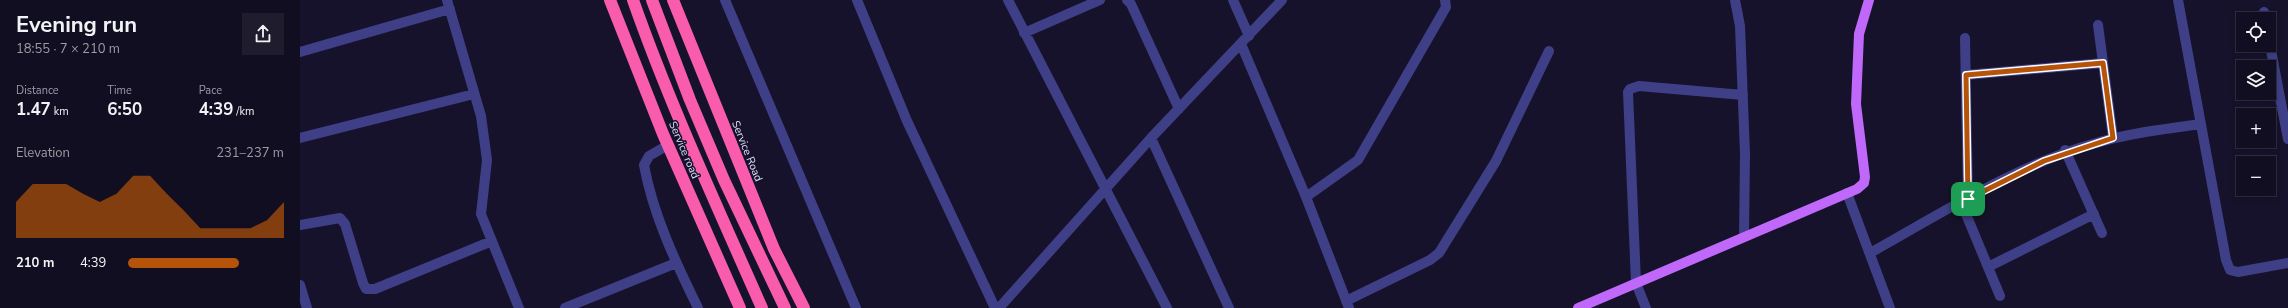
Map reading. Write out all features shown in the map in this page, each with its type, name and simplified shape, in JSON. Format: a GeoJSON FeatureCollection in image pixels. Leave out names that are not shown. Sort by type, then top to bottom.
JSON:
{"type":"FeatureCollection","features":[{"type":"Feature","properties":{"kind":"highway","name":"Service road"},"geometry":{"type":"LineString","coordinates":[[610,0],[668,145],[740,308]]}},
{"type":"Feature","properties":{"kind":"highway"},"geometry":{"type":"LineString","coordinates":[[633,0],[650,48],[762,308]]}},
{"type":"Feature","properties":{"kind":"highway"},"geometry":{"type":"LineString","coordinates":[[652,0],[690,100],[715,158],[785,308]]}},
{"type":"Feature","properties":{"kind":"highway","name":"Service Road"},"geometry":{"type":"LineString","coordinates":[[673,0],[774,249],[804,308]]}},
{"type":"Feature","properties":{"kind":"main road"},"geometry":{"type":"LineString","coordinates":[[1578,308],[1847,193],[1864,183],[1866,177],[1856,104],[1859,34],[1869,0]]}},
{"type":"Feature","properties":{"kind":"street"},"geometry":{"type":"LineString","coordinates":[[725,0],[856,308]]}},
{"type":"Feature","properties":{"kind":"street"},"geometry":{"type":"LineString","coordinates":[[857,0],[907,121],[995,308]]}},
{"type":"Feature","properties":{"kind":"street"},"geometry":{"type":"LineString","coordinates":[[1008,0],[1167,308]]}},
{"type":"Feature","properties":{"kind":"street"},"geometry":{"type":"LineString","coordinates":[[1024,32],[1100,0]]}},
{"type":"Feature","properties":{"kind":"street"},"geometry":{"type":"LineString","coordinates":[[1127,0],[1131,4],[1179,109]]}},
{"type":"Feature","properties":{"kind":"street"},"geometry":{"type":"LineString","coordinates":[[1233,0],[1249,36]]}},
{"type":"Feature","properties":{"kind":"street"},"geometry":{"type":"LineString","coordinates":[[999,308],[1151,138],[1282,0]]}},
{"type":"Feature","properties":{"kind":"street"},"geometry":{"type":"LineString","coordinates":[[1306,197],[1358,160],[1446,7],[1446,0]]}},
{"type":"Feature","properties":{"kind":"street"},"geometry":{"type":"LineString","coordinates":[[1735,0],[1740,26],[1743,95],[1744,237]]}},
{"type":"Feature","properties":{"kind":"street"},"geometry":{"type":"LineString","coordinates":[[2178,0],[2226,260],[2230,270],[2238,272],[2288,263]]}},
{"type":"Feature","properties":{"kind":"street"},"geometry":{"type":"LineString","coordinates":[[300,52],[449,4],[481,116],[487,160],[481,214],[519,308]]}},
{"type":"Feature","properties":{"kind":"street"},"geometry":{"type":"LineString","coordinates":[[2098,25],[2113,138]]}},
{"type":"Feature","properties":{"kind":"street"},"geometry":{"type":"LineString","coordinates":[[1966,38],[1965,200],[1988,267],[2000,296]]}},
{"type":"Feature","properties":{"kind":"street"},"geometry":{"type":"LineString","coordinates":[[1241,44],[1306,197],[1348,304],[1430,260],[1439,253],[1496,161],[1549,51]]}},
{"type":"Feature","properties":{"kind":"street"},"geometry":{"type":"LineString","coordinates":[[2272,52],[2285,109],[2288,139]]}},
{"type":"Feature","properties":{"kind":"street"},"geometry":{"type":"LineString","coordinates":[[1966,75],[2103,63]]}},
{"type":"Feature","properties":{"kind":"street"},"geometry":{"type":"LineString","coordinates":[[1654,308],[1645,304],[1636,284],[1628,92],[1630,89],[1639,86],[1743,95]]}},
{"type":"Feature","properties":{"kind":"street"},"geometry":{"type":"LineString","coordinates":[[300,138],[474,94]]}},
{"type":"Feature","properties":{"kind":"street"},"geometry":{"type":"LineString","coordinates":[[1870,253],[1965,200],[2066,151],[2113,138],[2201,124]]}},
{"type":"Feature","properties":{"kind":"street"},"geometry":{"type":"LineString","coordinates":[[1151,138],[1229,308]]}},
{"type":"Feature","properties":{"kind":"street"},"geometry":{"type":"LineString","coordinates":[[668,145],[650,156],[644,165],[647,181],[676,263],[698,308]]}},
{"type":"Feature","properties":{"kind":"street"},"geometry":{"type":"LineString","coordinates":[[2066,151],[2102,233]]}},
{"type":"Feature","properties":{"kind":"street"},"geometry":{"type":"LineString","coordinates":[[1847,193],[1890,308]]}},
{"type":"Feature","properties":{"kind":"street"},"geometry":{"type":"LineString","coordinates":[[1988,267],[2094,214]]}},
{"type":"Feature","properties":{"kind":"street"},"geometry":{"type":"LineString","coordinates":[[300,225],[340,218],[345,224],[363,284],[366,288],[375,289],[492,241]]}},
{"type":"Feature","properties":{"kind":"street"},"geometry":{"type":"LineString","coordinates":[[565,308],[676,263]]}},
{"type":"Feature","properties":{"kind":"street"},"geometry":{"type":"LineString","coordinates":[[300,285],[307,308]]}},
{"type":"Feature","properties":{"kind":"route"},"geometry":{"type":"LineString","coordinates":[[2103,63],[2113,138],[2044,161],[1968,199],[1966,75],[2103,63]]}}]}
